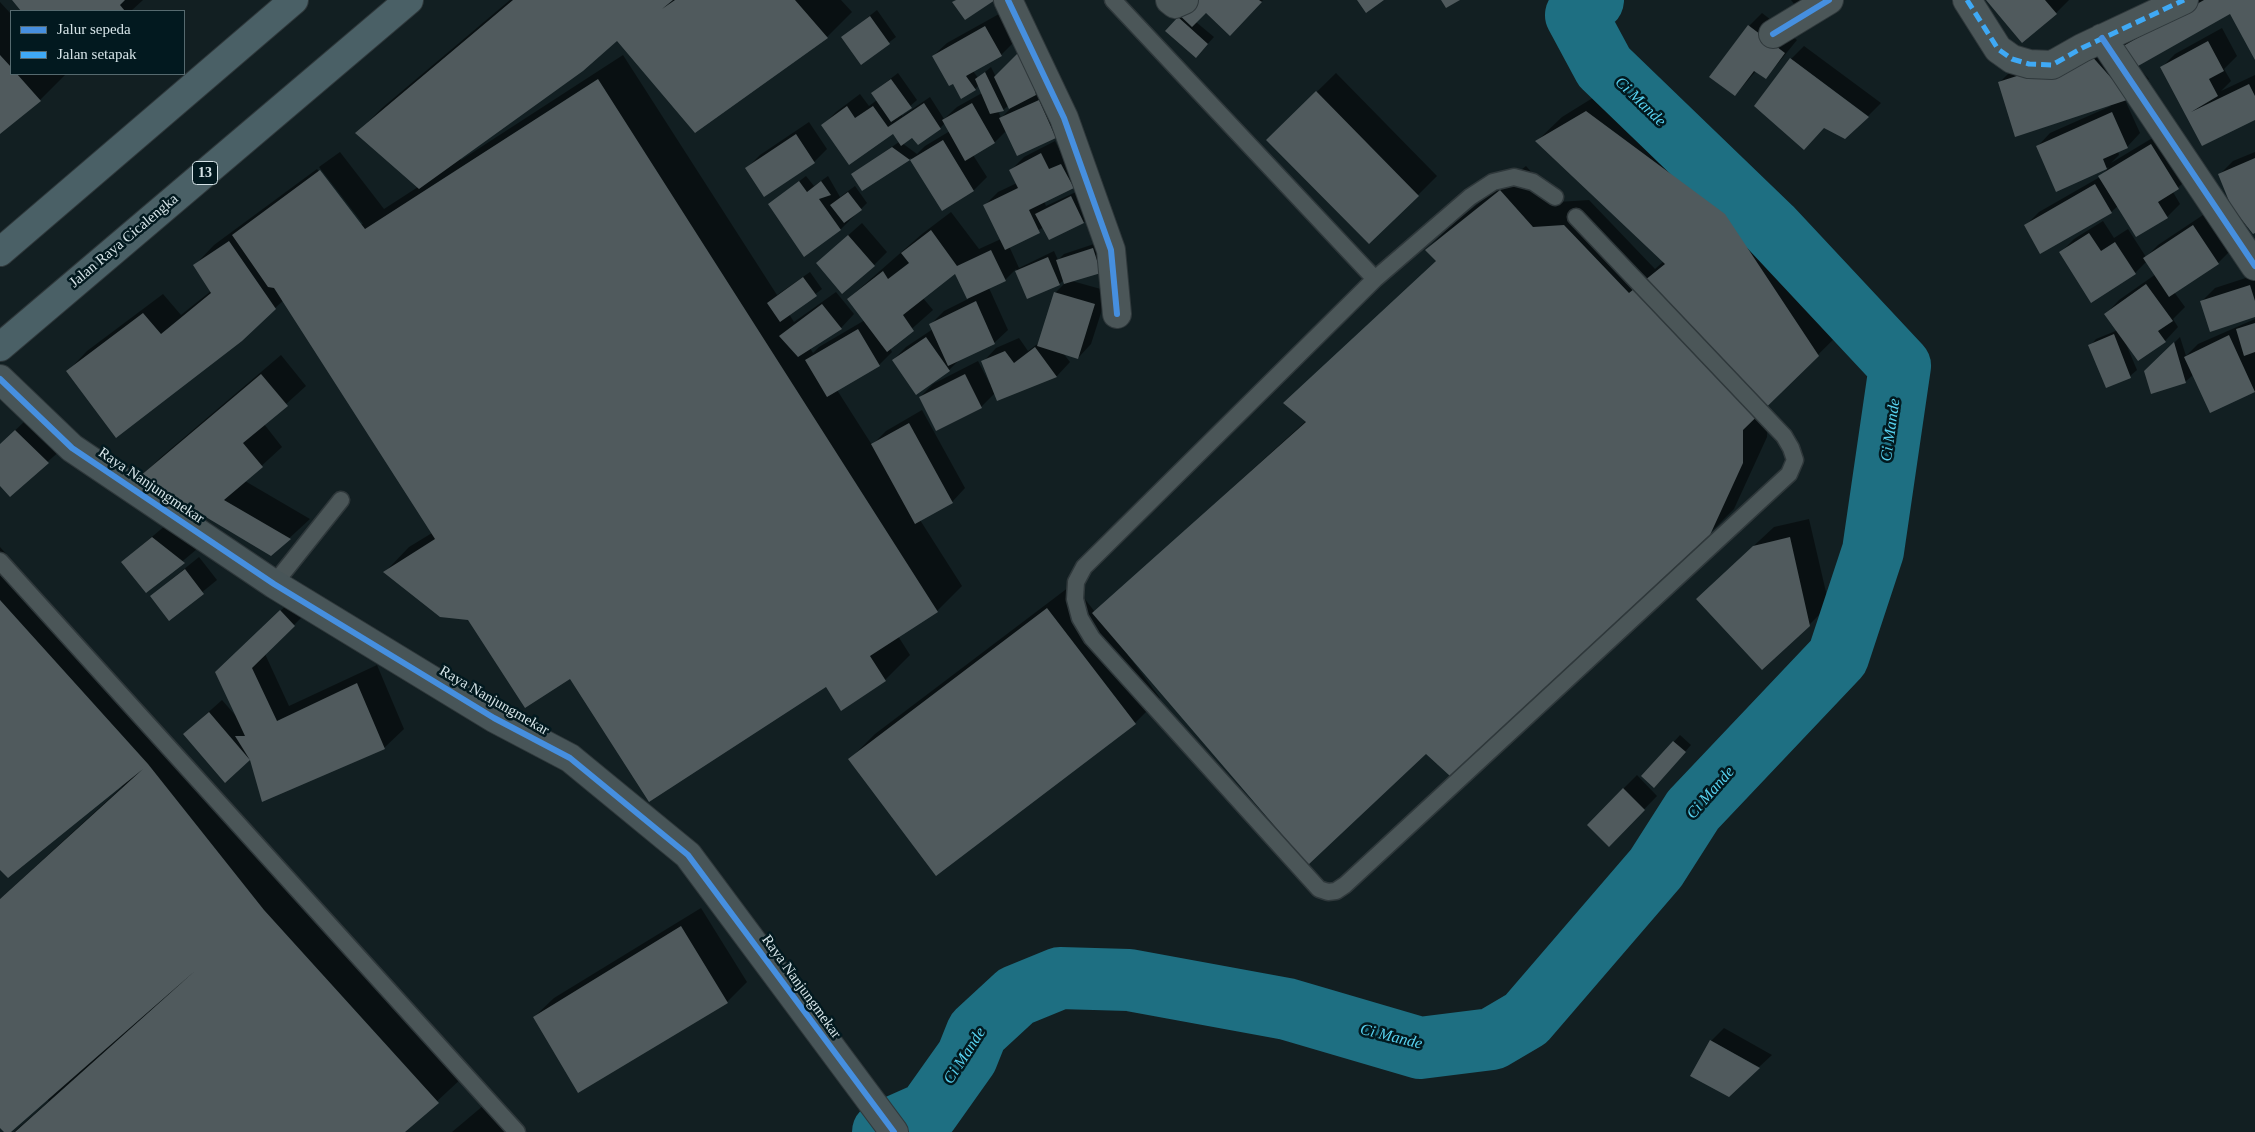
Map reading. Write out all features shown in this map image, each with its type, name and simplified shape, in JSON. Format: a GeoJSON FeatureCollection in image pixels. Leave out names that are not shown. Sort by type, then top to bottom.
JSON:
{"type":"FeatureCollection","features":[{"type":"Feature","properties":{"kind":"highway"},"geometry":{"type":"LineString","coordinates":[[0,252],[294,0]]}},
{"type":"Feature","properties":{"kind":"highway","name":"Jalan Raya Cicalengka"},"geometry":{"type":"LineString","coordinates":[[0,347],[409,0]]}},
{"type":"Feature","properties":{"kind":"street"},"geometry":{"type":"LineString","coordinates":[[1008,0],[1064,118],[1111,250],[1117,314]]}},
{"type":"Feature","properties":{"kind":"street"},"geometry":{"type":"LineString","coordinates":[[1170,0],[1175,4],[1184,0]]}},
{"type":"Feature","properties":{"kind":"street"},"geometry":{"type":"LineString","coordinates":[[1773,34],[1829,0]]}},
{"type":"Feature","properties":{"kind":"street"},"geometry":{"type":"LineString","coordinates":[[1967,0],[1998,49],[2012,59],[2029,64],[2052,65],[2102,38],[2184,0]]}},
{"type":"Feature","properties":{"kind":"street"},"geometry":{"type":"LineString","coordinates":[[2102,38],[2255,266]]}},
{"type":"Feature","properties":{"kind":"street","name":"Raya Nanjungmekar"},"geometry":{"type":"LineString","coordinates":[[0,379],[72,448],[274,584],[494,718],[570,758],[688,855],[894,1132]]}},
{"type":"Feature","properties":{"kind":"lane"},"geometry":{"type":"LineString","coordinates":[[1112,0],[1375,279]]}},
{"type":"Feature","properties":{"kind":"lane"},"geometry":{"type":"LineString","coordinates":[[1555,197],[1532,182],[1514,177],[1493,182],[1470,198],[1375,279],[1084,568],[1076,582],[1075,599],[1080,618],[1092,638],[1319,889],[1336,892],[1353,878],[1789,474],[1795,460],[1792,448],[1784,436],[1576,217]]}},
{"type":"Feature","properties":{"kind":"lane"},"geometry":{"type":"LineString","coordinates":[[274,584],[341,500]]}},
{"type":"Feature","properties":{"kind":"lane"},"geometry":{"type":"LineString","coordinates":[[0,561],[516,1132]]}},
{"type":"Feature","properties":{"kind":"building"},"geometry":{"type":"Polygon","coordinates":[[[12,0],[125,0],[120,5],[124,10],[20,10],[12,0]]]}},
{"type":"Feature","properties":{"kind":"building"},"geometry":{"type":"Polygon","coordinates":[[[513,0],[673,0],[662,9],[675,0],[795,0],[828,38],[695,133],[617,41],[583,71],[419,189],[355,133],[513,0]]]}},
{"type":"Feature","properties":{"kind":"building"},"geometry":{"type":"Polygon","coordinates":[[[956,0],[995,0],[965,20],[952,2],[956,0]]]}},
{"type":"Feature","properties":{"kind":"building"},"geometry":{"type":"Polygon","coordinates":[[[1185,0],[1259,0],[1262,2],[1230,36],[1206,13],[1192,27],[1174,10],[1185,0]]]}},
{"type":"Feature","properties":{"kind":"building"},"geometry":{"type":"Polygon","coordinates":[[[1357,0],[1384,0],[1366,13],[1357,0]]]}},
{"type":"Feature","properties":{"kind":"building"},"geometry":{"type":"Polygon","coordinates":[[[1441,0],[1460,0],[1446,8],[1441,0]]]}},
{"type":"Feature","properties":{"kind":"building"},"geometry":{"type":"Polygon","coordinates":[[[1986,0],[2045,0],[2057,14],[2022,43],[1986,0]]]}},
{"type":"Feature","properties":{"kind":"building"},"geometry":{"type":"Polygon","coordinates":[[[2204,0],[2255,0],[2255,60],[2230,14],[2131,70],[2118,49],[2204,0]]]}},
{"type":"Feature","properties":{"kind":"building"},"geometry":{"type":"Polygon","coordinates":[[[870,16],[890,44],[861,65],[841,37],[870,16]]]}},
{"type":"Feature","properties":{"kind":"building"},"geometry":{"type":"Polygon","coordinates":[[[1178,17],[1208,44],[1196,58],[1165,31],[1178,17]]]}},
{"type":"Feature","properties":{"kind":"building"},"geometry":{"type":"Polygon","coordinates":[[[1748,25],[1785,53],[1766,79],[1754,71],[1735,96],[1709,77],[1748,25]]]}},
{"type":"Feature","properties":{"kind":"building"},"geometry":{"type":"Polygon","coordinates":[[[985,26],[1002,56],[966,76],[976,90],[961,99],[953,84],[949,86],[932,56],[985,26]]]}},
{"type":"Feature","properties":{"kind":"building"},"geometry":{"type":"Polygon","coordinates":[[[2208,41],[2224,71],[2209,79],[2218,96],[2191,112],[2249,84],[2255,96],[2255,120],[2202,146],[2160,67],[2208,41]]]}},
{"type":"Feature","properties":{"kind":"building"},"geometry":{"type":"Polygon","coordinates":[[[1024,47],[1036,95],[1009,109],[994,77],[1024,47]]]}},
{"type":"Feature","properties":{"kind":"building"},"geometry":{"type":"Polygon","coordinates":[[[2089,53],[2130,99],[2015,137],[1998,82],[2089,53]]]}},
{"type":"Feature","properties":{"kind":"building"},"geometry":{"type":"Polygon","coordinates":[[[0,55],[10,66],[10,75],[18,75],[41,101],[0,134],[0,55]]]}},
{"type":"Feature","properties":{"kind":"building"},"geometry":{"type":"Polygon","coordinates":[[[1790,58],[1869,117],[1845,139],[1824,128],[1804,150],[1754,106],[1790,58]]]}},
{"type":"Feature","properties":{"kind":"building"},"geometry":{"type":"Polygon","coordinates":[[[985,72],[1004,111],[990,114],[975,79],[985,72]]]}},
{"type":"Feature","properties":{"kind":"building"},"geometry":{"type":"Polygon","coordinates":[[[598,79],[938,612],[870,656],[886,681],[841,711],[826,687],[649,802],[570,679],[525,708],[468,620],[440,617],[383,572],[435,539],[274,288],[268,287],[232,235],[320,170],[365,229],[598,79]]]}},
{"type":"Feature","properties":{"kind":"building"},"geometry":{"type":"Polygon","coordinates":[[[891,79],[912,108],[891,122],[871,93],[891,79]]]}},
{"type":"Feature","properties":{"kind":"building"},"geometry":{"type":"Polygon","coordinates":[[[1316,91],[1419,196],[1369,244],[1266,140],[1316,91]]]}},
{"type":"Feature","properties":{"kind":"building"},"geometry":{"type":"Polygon","coordinates":[[[1039,100],[1056,138],[1017,156],[999,118],[1039,100]]]}},
{"type":"Feature","properties":{"kind":"building"},"geometry":{"type":"Polygon","coordinates":[[[924,103],[941,129],[918,145],[912,138],[901,146],[893,134],[849,165],[821,125],[847,106],[855,118],[873,106],[888,127],[924,103]]]}},
{"type":"Feature","properties":{"kind":"building"},"geometry":{"type":"Polygon","coordinates":[[[972,103],[995,143],[965,161],[942,120],[972,103]]]}},
{"type":"Feature","properties":{"kind":"building"},"geometry":{"type":"Polygon","coordinates":[[[1586,111],[1725,214],[1819,356],[1743,430],[1743,463],[1710,535],[1450,776],[1426,754],[1308,865],[1092,613],[1306,422],[1283,403],[1436,261],[1425,250],[1500,190],[1533,227],[1564,225],[1629,293],[1665,264],[1535,141],[1586,111]]]}},
{"type":"Feature","properties":{"kind":"building"},"geometry":{"type":"Polygon","coordinates":[[[2112,112],[2128,148],[2103,159],[2107,169],[2056,192],[2036,146],[2112,112]]]}},
{"type":"Feature","properties":{"kind":"building"},"geometry":{"type":"Polygon","coordinates":[[[796,134],[815,163],[764,197],[745,168],[796,134]]]}},
{"type":"Feature","properties":{"kind":"building"},"geometry":{"type":"Polygon","coordinates":[[[943,140],[974,191],[942,211],[910,160],[943,140]]]}},
{"type":"Feature","properties":{"kind":"building"},"geometry":{"type":"Polygon","coordinates":[[[2151,144],[2179,189],[2158,202],[2168,218],[2136,237],[2098,176],[2151,144]]]}},
{"type":"Feature","properties":{"kind":"building"},"geometry":{"type":"Polygon","coordinates":[[[892,147],[910,160],[862,191],[851,174],[892,147]]]}},
{"type":"Feature","properties":{"kind":"building"},"geometry":{"type":"Polygon","coordinates":[[[1041,153],[1049,169],[1061,164],[1074,188],[1029,210],[1040,233],[1005,250],[983,205],[1018,188],[1009,170],[1041,153]]]}},
{"type":"Feature","properties":{"kind":"building"},"geometry":{"type":"Polygon","coordinates":[[[2255,158],[2255,233],[2253,234],[2231,206],[2218,174],[2255,158]]]}},
{"type":"Feature","properties":{"kind":"building"},"geometry":{"type":"Polygon","coordinates":[[[799,181],[807,192],[821,181],[831,195],[819,199],[841,230],[804,257],[768,204],[799,181]]]}},
{"type":"Feature","properties":{"kind":"building"},"geometry":{"type":"Polygon","coordinates":[[[2095,184],[2112,213],[2040,254],[2024,225],[2095,184]]]}},
{"type":"Feature","properties":{"kind":"building"},"geometry":{"type":"Polygon","coordinates":[[[848,192],[862,210],[844,223],[830,205],[848,192]]]}},
{"type":"Feature","properties":{"kind":"building"},"geometry":{"type":"Polygon","coordinates":[[[1071,196],[1084,223],[1049,240],[1035,214],[1071,196]]]}},
{"type":"Feature","properties":{"kind":"building"},"geometry":{"type":"Polygon","coordinates":[[[2193,225],[2219,264],[2169,297],[2143,258],[2193,225]]]}},
{"type":"Feature","properties":{"kind":"building"},"geometry":{"type":"Polygon","coordinates":[[[931,230],[957,266],[991,250],[1006,281],[967,299],[955,274],[903,315],[914,331],[887,352],[847,299],[883,271],[888,279],[909,263],[901,253],[931,230]]]}},
{"type":"Feature","properties":{"kind":"building"},"geometry":{"type":"Polygon","coordinates":[[[2089,233],[2101,251],[2115,242],[2136,274],[2091,303],[2059,252],[2089,233]]]}},
{"type":"Feature","properties":{"kind":"building"},"geometry":{"type":"Polygon","coordinates":[[[848,235],[875,266],[842,294],[816,263],[848,235]]]}},
{"type":"Feature","properties":{"kind":"building"},"geometry":{"type":"Polygon","coordinates":[[[229,241],[276,309],[242,341],[116,438],[66,371],[143,313],[161,334],[211,293],[193,265],[229,241]]]}},
{"type":"Feature","properties":{"kind":"building"},"geometry":{"type":"Polygon","coordinates":[[[1093,248],[1101,273],[1064,284],[1056,260],[1093,248]]]}},
{"type":"Feature","properties":{"kind":"building"},"geometry":{"type":"Polygon","coordinates":[[[1048,257],[1060,285],[1027,299],[1015,271],[1048,257]]]}},
{"type":"Feature","properties":{"kind":"building"},"geometry":{"type":"Polygon","coordinates":[[[803,277],[817,296],[780,322],[767,303],[803,277]]]}},
{"type":"Feature","properties":{"kind":"building"},"geometry":{"type":"Polygon","coordinates":[[[2146,284],[2173,321],[2158,331],[2166,342],[2138,361],[2104,314],[2146,284]]]}},
{"type":"Feature","properties":{"kind":"building"},"geometry":{"type":"Polygon","coordinates":[[[2250,285],[2255,301],[2255,317],[2210,332],[2200,301],[2250,285]]]}},
{"type":"Feature","properties":{"kind":"building"},"geometry":{"type":"Polygon","coordinates":[[[1054,292],[1095,304],[1078,359],[1037,346],[1054,292]]]}},
{"type":"Feature","properties":{"kind":"building"},"geometry":{"type":"Polygon","coordinates":[[[976,301],[995,344],[948,366],[929,324],[976,301]]]}},
{"type":"Feature","properties":{"kind":"building"},"geometry":{"type":"Polygon","coordinates":[[[822,304],[842,329],[798,357],[779,336],[822,304]]]}},
{"type":"Feature","properties":{"kind":"building"},"geometry":{"type":"Polygon","coordinates":[[[2255,323],[2255,352],[2244,356],[2236,329],[2255,323]]]}},
{"type":"Feature","properties":{"kind":"building"},"geometry":{"type":"Polygon","coordinates":[[[858,329],[880,366],[827,397],[805,360],[858,329]]]}},
{"type":"Feature","properties":{"kind":"building"},"geometry":{"type":"Polygon","coordinates":[[[2114,334],[2131,378],[2106,388],[2088,345],[2114,334]]]}},
{"type":"Feature","properties":{"kind":"building"},"geometry":{"type":"Polygon","coordinates":[[[2229,335],[2255,392],[2210,413],[2184,357],[2229,335]]]}},
{"type":"Feature","properties":{"kind":"building"},"geometry":{"type":"Polygon","coordinates":[[[926,337],[950,371],[916,395],[892,360],[926,337]]]}},
{"type":"Feature","properties":{"kind":"building"},"geometry":{"type":"Polygon","coordinates":[[[2174,342],[2186,383],[2151,394],[2144,371],[2174,342]]]}},
{"type":"Feature","properties":{"kind":"building"},"geometry":{"type":"Polygon","coordinates":[[[1035,347],[1057,377],[997,401],[981,361],[1005,351],[1014,363],[1035,347]]]}},
{"type":"Feature","properties":{"kind":"building"},"geometry":{"type":"Polygon","coordinates":[[[261,374],[288,406],[243,443],[263,467],[224,500],[291,539],[271,556],[139,477],[261,374]]]}},
{"type":"Feature","properties":{"kind":"building"},"geometry":{"type":"Polygon","coordinates":[[[965,374],[982,408],[936,431],[919,397],[965,374]]]}},
{"type":"Feature","properties":{"kind":"building"},"geometry":{"type":"Polygon","coordinates":[[[909,423],[953,503],[915,524],[871,444],[909,423]]]}},
{"type":"Feature","properties":{"kind":"building"},"geometry":{"type":"Polygon","coordinates":[[[15,430],[49,463],[10,497],[0,486],[0,444],[15,430]]]}},
{"type":"Feature","properties":{"kind":"building"},"geometry":{"type":"Polygon","coordinates":[[[152,537],[185,563],[146,593],[121,562],[152,537]]]}},
{"type":"Feature","properties":{"kind":"building"},"geometry":{"type":"Polygon","coordinates":[[[1790,537],[1810,626],[1762,670],[1696,599],[1753,546],[1790,537]]]}},
{"type":"Feature","properties":{"kind":"building"},"geometry":{"type":"Polygon","coordinates":[[[185,569],[204,594],[169,621],[150,596],[185,569]]]}},
{"type":"Feature","properties":{"kind":"building"},"geometry":{"type":"Polygon","coordinates":[[[0,600],[148,764],[264,910],[439,1103],[405,1132],[15,1132],[196,970],[11,1132],[4,1132],[0,1128],[0,899],[143,769],[8,878],[0,870],[0,600]]]}},
{"type":"Feature","properties":{"kind":"building"},"geometry":{"type":"Polygon","coordinates":[[[1047,608],[1136,724],[936,876],[848,759],[1047,608]]]}},
{"type":"Feature","properties":{"kind":"building"},"geometry":{"type":"Polygon","coordinates":[[[280,610],[295,626],[252,668],[277,721],[357,683],[385,749],[262,802],[250,760],[235,736],[245,736],[215,672],[280,610]]]}},
{"type":"Feature","properties":{"kind":"building"},"geometry":{"type":"Polygon","coordinates":[[[209,712],[250,760],[225,783],[183,734],[209,712]]]}},
{"type":"Feature","properties":{"kind":"building"},"geometry":{"type":"Polygon","coordinates":[[[1673,741],[1686,752],[1654,788],[1641,776],[1673,741]]]}},
{"type":"Feature","properties":{"kind":"building"},"geometry":{"type":"Polygon","coordinates":[[[1623,788],[1645,810],[1609,847],[1587,825],[1623,788]]]}},
{"type":"Feature","properties":{"kind":"building"},"geometry":{"type":"Polygon","coordinates":[[[681,926],[728,1003],[578,1093],[533,1017],[681,926]]]}},
{"type":"Feature","properties":{"kind":"building"},"geometry":{"type":"Polygon","coordinates":[[[1710,1040],[1760,1068],[1729,1097],[1690,1076],[1710,1040]]]}},
{"type":"Feature","properties":{"kind":"waterway","name":"Ci Mande"},"geometry":{"type":"LineString","coordinates":[[883,1132],[928,1112],[967,1057],[977,1032],[1016,996],[1060,978],[1129,980],[1287,1009],[1420,1048],[1492,1039],[1526,1019],[1656,868],[1693,810],[1838,657],[1873,551],[1900,366],[1771,228],[1604,67],[1576,15],[1593,0]]}},
{"type":"Feature","properties":{"kind":"marked path"},"geometry":{"type":"LineString","coordinates":[[1967,0],[1998,49],[2012,59],[2029,64],[2052,65],[2082,48],[2184,0]]}},
{"type":"Feature","properties":{"kind":"cycle path"},"geometry":{"type":"LineString","coordinates":[[1008,0],[1064,118],[1111,250],[1117,314]]}},
{"type":"Feature","properties":{"kind":"cycle path"},"geometry":{"type":"LineString","coordinates":[[1773,34],[1829,0]]}},
{"type":"Feature","properties":{"kind":"cycle path"},"geometry":{"type":"LineString","coordinates":[[2102,38],[2255,266]]}},
{"type":"Feature","properties":{"kind":"cycle path"},"geometry":{"type":"LineString","coordinates":[[0,379],[72,448],[274,584],[494,718],[570,758],[688,855],[894,1132]]}}]}
